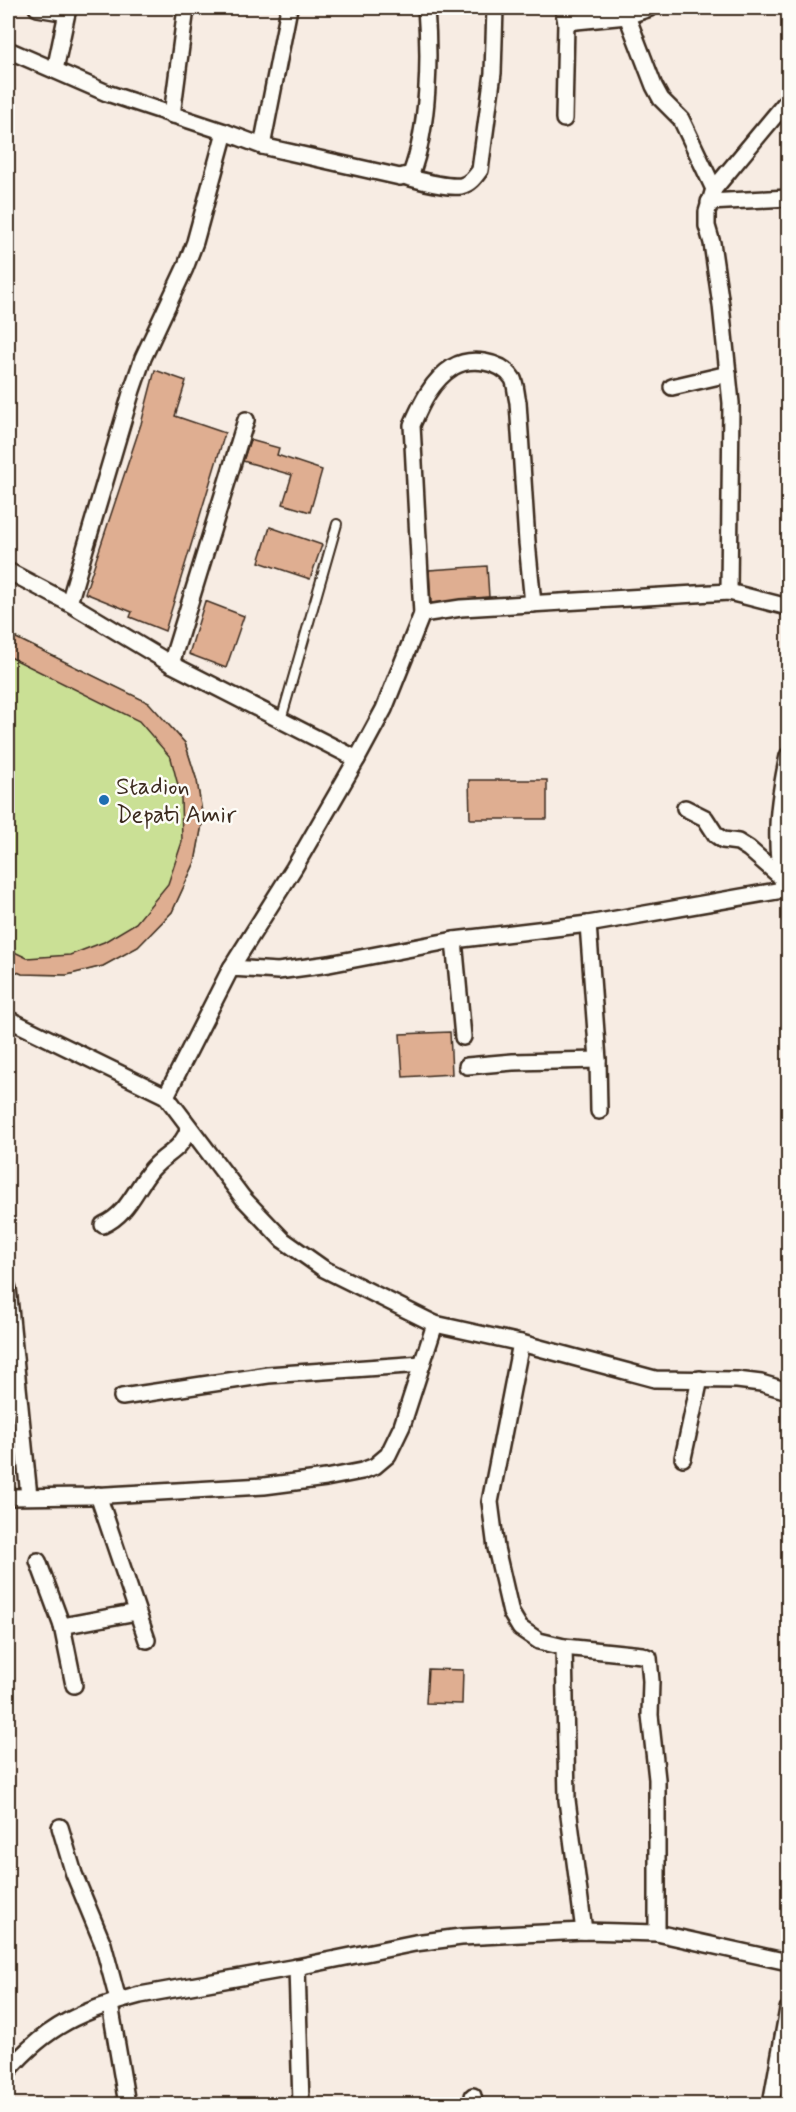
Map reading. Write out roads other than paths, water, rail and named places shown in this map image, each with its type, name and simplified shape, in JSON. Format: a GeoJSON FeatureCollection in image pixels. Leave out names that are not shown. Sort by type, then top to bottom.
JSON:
{"type":"FeatureCollection","features":[{"type":"Feature","properties":{"kind":"street"},"geometry":{"type":"LineString","coordinates":[[37,8],[68,10],[55,70]]}},
{"type":"Feature","properties":{"kind":"street"},"geometry":{"type":"LineString","coordinates":[[172,115],[186,8]]}},
{"type":"Feature","properties":{"kind":"street"},"geometry":{"type":"LineString","coordinates":[[262,146],[289,8]]}},
{"type":"Feature","properties":{"kind":"street"},"geometry":{"type":"LineString","coordinates":[[407,177],[414,168],[424,118],[428,45],[426,8]]}},
{"type":"Feature","properties":{"kind":"street"},"geometry":{"type":"LineString","coordinates":[[8,50],[107,93],[262,146],[400,177],[462,186],[471,181],[480,170],[493,73],[495,8]]}},
{"type":"Feature","properties":{"kind":"street"},"geometry":{"type":"LineString","coordinates":[[564,119],[565,15],[627,16],[650,8]]}},
{"type":"Feature","properties":{"kind":"street"},"geometry":{"type":"LineString","coordinates":[[627,16],[654,86],[661,99],[681,119],[712,196]]}},
{"type":"Feature","properties":{"kind":"street"},"geometry":{"type":"LineString","coordinates":[[729,592],[731,403],[719,294],[712,243],[707,226],[712,196],[789,100]]}},
{"type":"Feature","properties":{"kind":"street"},"geometry":{"type":"LineString","coordinates":[[69,603],[132,390],[143,358],[195,242],[225,132]]}},
{"type":"Feature","properties":{"kind":"street"},"geometry":{"type":"LineString","coordinates":[[712,196],[789,198]]}},
{"type":"Feature","properties":{"kind":"street"},"geometry":{"type":"LineString","coordinates":[[166,1096],[231,968],[294,868],[384,709],[422,614],[412,424],[431,388],[453,368],[469,361],[500,367],[514,381],[518,402],[533,604]]}},
{"type":"Feature","properties":{"kind":"street"},"geometry":{"type":"LineString","coordinates":[[672,387],[728,374]]}},
{"type":"Feature","properties":{"kind":"street"},"geometry":{"type":"LineString","coordinates":[[171,664],[246,420]]}},
{"type":"Feature","properties":{"kind":"street"},"geometry":{"type":"LineString","coordinates":[[8,571],[69,603],[171,664],[357,759]]}},
{"type":"Feature","properties":{"kind":"street"},"geometry":{"type":"LineString","coordinates":[[422,614],[461,608],[729,592],[789,607]]}},
{"type":"Feature","properties":{"kind":"street"},"geometry":{"type":"LineString","coordinates":[[785,885],[777,843],[781,791],[789,756]]}},
{"type":"Feature","properties":{"kind":"street"},"geometry":{"type":"LineString","coordinates":[[685,808],[705,818],[716,835],[723,840],[738,842],[749,849],[785,885]]}},
{"type":"Feature","properties":{"kind":"street"},"geometry":{"type":"LineString","coordinates":[[231,968],[278,971],[329,964],[454,940],[588,924],[785,885]]}},
{"type":"Feature","properties":{"kind":"street"},"geometry":{"type":"LineString","coordinates":[[588,924],[598,1060],[599,1111]]}},
{"type":"Feature","properties":{"kind":"street"},"geometry":{"type":"LineString","coordinates":[[454,940],[463,1037]]}},
{"type":"Feature","properties":{"kind":"street"},"geometry":{"type":"LineString","coordinates":[[8,1019],[166,1096],[243,1198],[283,1240],[324,1269],[435,1324],[521,1343],[655,1379],[761,1383],[789,1391]]}},
{"type":"Feature","properties":{"kind":"street"},"geometry":{"type":"LineString","coordinates":[[467,1066],[513,1062],[598,1060]]}},
{"type":"Feature","properties":{"kind":"street"},"geometry":{"type":"LineString","coordinates":[[104,1225],[123,1212],[153,1169],[182,1144],[189,1128]]}},
{"type":"Feature","properties":{"kind":"street"},"geometry":{"type":"LineString","coordinates":[[8,1288],[29,1496]]}},
{"type":"Feature","properties":{"kind":"street"},"geometry":{"type":"LineString","coordinates":[[8,1497],[98,1495],[264,1486],[326,1478],[375,1466],[388,1455],[402,1426],[435,1324]]}},
{"type":"Feature","properties":{"kind":"street"},"geometry":{"type":"LineString","coordinates":[[521,1343],[492,1487],[491,1515],[511,1614],[520,1628],[539,1641],[564,1647],[642,1655],[649,1658],[650,1715],[657,1779],[657,1933]]}},
{"type":"Feature","properties":{"kind":"street"},"geometry":{"type":"LineString","coordinates":[[122,1397],[268,1375],[422,1364]]}},
{"type":"Feature","properties":{"kind":"street"},"geometry":{"type":"LineString","coordinates":[[683,1458],[700,1379]]}},
{"type":"Feature","properties":{"kind":"street"},"geometry":{"type":"LineString","coordinates":[[98,1495],[147,1640]]}},
{"type":"Feature","properties":{"kind":"street"},"geometry":{"type":"LineString","coordinates":[[38,1561],[62,1626],[74,1685]]}},
{"type":"Feature","properties":{"kind":"street"},"geometry":{"type":"LineString","coordinates":[[62,1626],[137,1612]]}},
{"type":"Feature","properties":{"kind":"street"},"geometry":{"type":"LineString","coordinates":[[564,1647],[567,1800],[584,1931]]}},
{"type":"Feature","properties":{"kind":"street"},"geometry":{"type":"LineString","coordinates":[[60,1827],[74,1874],[103,1944],[114,2002],[127,2104]]}},
{"type":"Feature","properties":{"kind":"street"},"geometry":{"type":"LineString","coordinates":[[8,2071],[24,2051],[45,2034],[67,2020],[114,2002],[140,1995],[415,1943],[461,1937],[584,1931],[657,1933],[789,1962]]}},
{"type":"Feature","properties":{"kind":"street"},"geometry":{"type":"LineString","coordinates":[[297,1967],[301,2104]]}},
{"type":"Feature","properties":{"kind":"street"},"geometry":{"type":"LineString","coordinates":[[771,2104],[789,2009]]}},
{"type":"Feature","properties":{"kind":"lane"},"geometry":{"type":"LineString","coordinates":[[281,720],[338,524]]}},
{"type":"Feature","properties":{"kind":"place","name":"Stadion Depati Amir"},"geometry":{"type":"Point","coordinates":[104,800]}}]}
